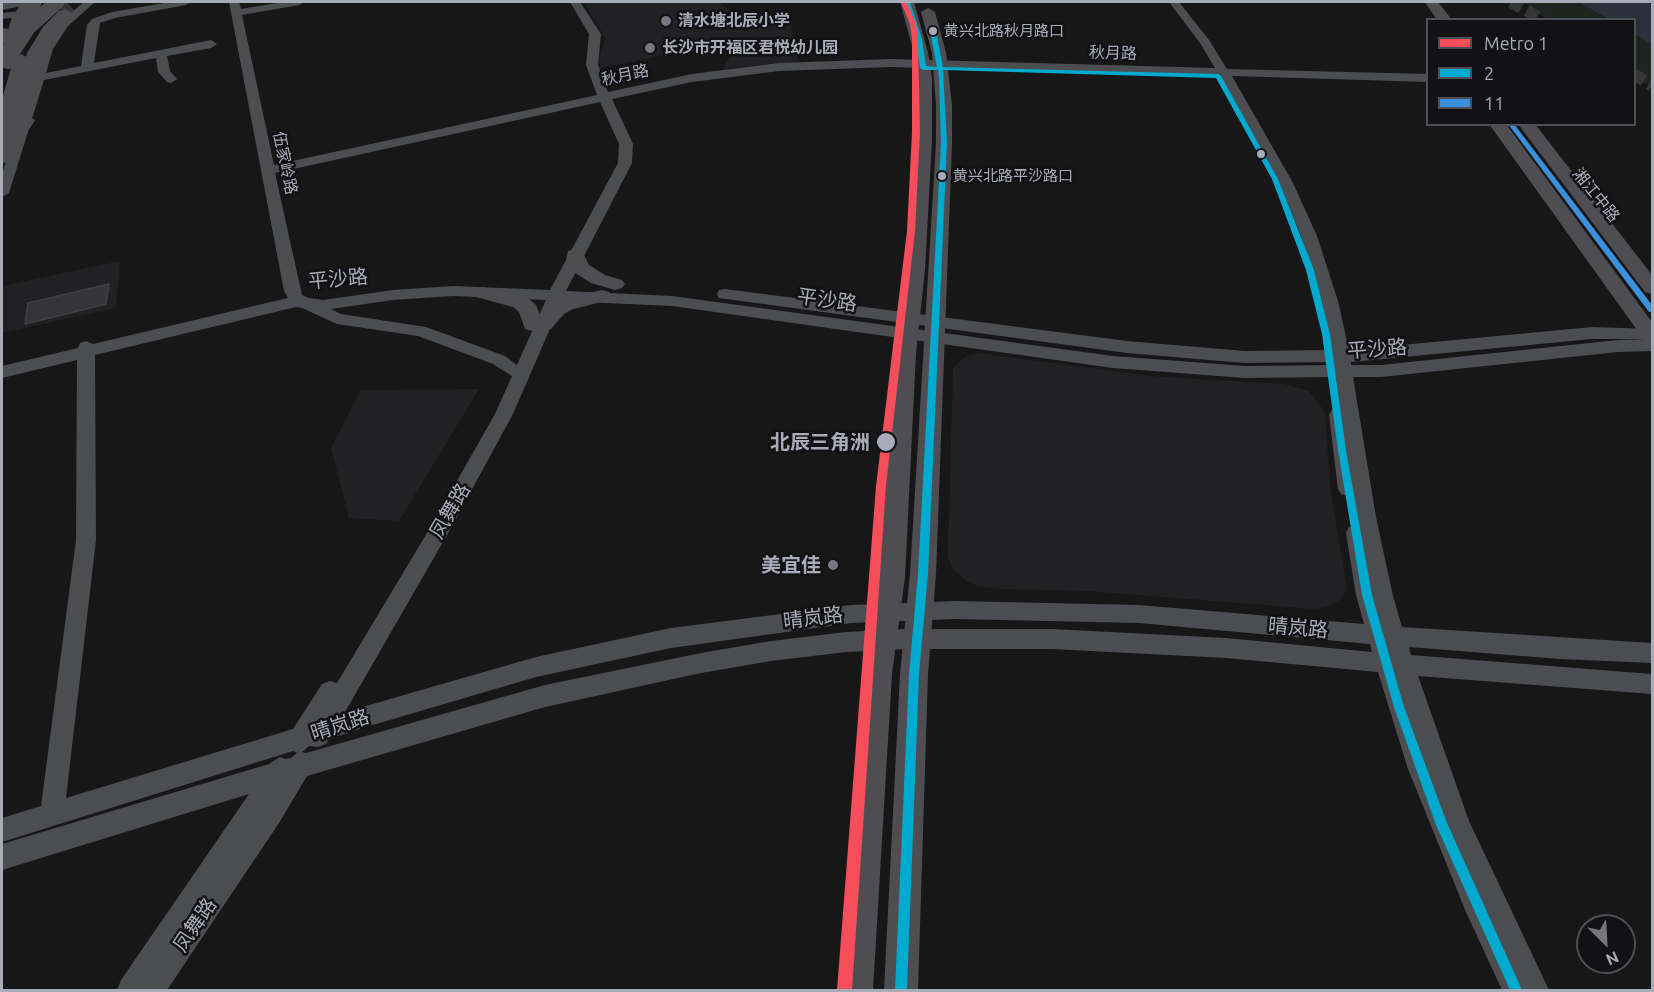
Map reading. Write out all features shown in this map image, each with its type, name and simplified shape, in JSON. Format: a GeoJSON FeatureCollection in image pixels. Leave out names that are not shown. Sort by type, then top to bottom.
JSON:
{"type":"FeatureCollection","features":[{"type":"Feature","properties":{"kind":"highway"},"geometry":{"type":"LineString","coordinates":[[2,5],[20,2]]}},
{"type":"Feature","properties":{"kind":"highway"},"geometry":{"type":"LineString","coordinates":[[14,59],[20,22],[33,2]]}},
{"type":"Feature","properties":{"kind":"highway"},"geometry":{"type":"LineString","coordinates":[[2,150],[16,120],[36,53],[49,31],[71,6]]}},
{"type":"Feature","properties":{"kind":"highway"},"geometry":{"type":"LineString","coordinates":[[2,33],[2,39]]}},
{"type":"Feature","properties":{"kind":"main road"},"geometry":{"type":"LineString","coordinates":[[901,990],[944,142],[932,66],[917,33],[907,2]]}},
{"type":"Feature","properties":{"kind":"main road"},"geometry":{"type":"LineString","coordinates":[[856,990],[878,674],[894,543],[924,140],[932,66],[937,44],[924,2]]}},
{"type":"Feature","properties":{"kind":"main road"},"geometry":{"type":"LineString","coordinates":[[1416,2],[1429,18]]}},
{"type":"Feature","properties":{"kind":"main road"},"geometry":{"type":"LineString","coordinates":[[1431,2],[1443,18]]}},
{"type":"Feature","properties":{"kind":"main road"},"geometry":{"type":"LineString","coordinates":[[2,81],[28,28],[71,6]]}},
{"type":"Feature","properties":{"kind":"main road"},"geometry":{"type":"LineString","coordinates":[[2,123],[14,59]]}},
{"type":"Feature","properties":{"kind":"main road"},"geometry":{"type":"LineString","coordinates":[[2,158],[27,120]]}},
{"type":"Feature","properties":{"kind":"main road","name":"湘江中路"},"geometry":{"type":"LineString","coordinates":[[1498,126],[1652,337]]}},
{"type":"Feature","properties":{"kind":"main road","name":"湘江中路"},"geometry":{"type":"LineString","coordinates":[[1513,126],[1651,309]]}},
{"type":"Feature","properties":{"kind":"main road","name":"湘江中路"},"geometry":{"type":"LineString","coordinates":[[1528,126],[1653,288]]}},
{"type":"Feature","properties":{"kind":"main road","name":"湘江中路"},"geometry":{"type":"LineString","coordinates":[[1542,126],[1653,266]]}},
{"type":"Feature","properties":{"kind":"main road"},"geometry":{"type":"LineString","coordinates":[[483,293],[520,302],[529,310],[538,324],[567,304],[608,290],[598,279],[582,269],[575,261],[575,255]]}},
{"type":"Feature","properties":{"kind":"street"},"geometry":{"type":"LineString","coordinates":[[2,16],[90,2]]}},
{"type":"Feature","properties":{"kind":"street"},"geometry":{"type":"LineString","coordinates":[[87,68],[93,25],[96,21],[105,17],[186,2]]}},
{"type":"Feature","properties":{"kind":"street"},"geometry":{"type":"LineString","coordinates":[[236,9],[292,2]]}},
{"type":"Feature","properties":{"kind":"street"},"geometry":{"type":"LineString","coordinates":[[236,9],[299,2]]}},
{"type":"Feature","properties":{"kind":"street","name":"凤舞路"},"geometry":{"type":"LineString","coordinates":[[151,990],[477,465],[504,414],[553,288],[575,255],[625,163],[626,144],[604,98],[592,65],[595,34],[575,2]]}},
{"type":"Feature","properties":{"kind":"street"},"geometry":{"type":"LineString","coordinates":[[1166,2],[1221,75]]}},
{"type":"Feature","properties":{"kind":"street"},"geometry":{"type":"LineString","coordinates":[[1174,2],[1205,42],[1288,208],[1320,301],[1337,365],[1353,515],[1367,595],[1386,635],[1395,664],[1458,825],[1491,902],[1535,990]]}},
{"type":"Feature","properties":{"kind":"street"},"geometry":{"type":"LineString","coordinates":[[71,6],[105,17]]}},
{"type":"Feature","properties":{"kind":"street"},"geometry":{"type":"LineString","coordinates":[[2,188],[27,120],[51,41],[71,6]]}},
{"type":"Feature","properties":{"kind":"street","name":"伍家岭路"},"geometry":{"type":"LineString","coordinates":[[236,9],[268,172],[299,300]]}},
{"type":"Feature","properties":{"kind":"street"},"geometry":{"type":"LineString","coordinates":[[38,78],[211,44]]}},
{"type":"Feature","properties":{"kind":"street"},"geometry":{"type":"LineString","coordinates":[[161,54],[164,72],[171,79]]}},
{"type":"Feature","properties":{"kind":"street","name":"秋月路"},"geometry":{"type":"LineString","coordinates":[[268,172],[604,98],[736,75],[932,66],[1426,80]]}},
{"type":"Feature","properties":{"kind":"street","name":"平沙路"},"geometry":{"type":"LineString","coordinates":[[2,367],[299,300],[318,301],[459,285],[608,290],[698,304],[909,325],[1146,365],[1245,372],[1337,365],[1481,362],[1652,337]]}},
{"type":"Feature","properties":{"kind":"street","name":"平沙路"},"geometry":{"type":"LineString","coordinates":[[299,300],[323,305],[430,291],[483,293],[553,288]]}},
{"type":"Feature","properties":{"kind":"street"},"geometry":{"type":"LineString","coordinates":[[299,300],[324,314],[358,324],[420,331],[499,360],[512,370]]}},
{"type":"Feature","properties":{"kind":"street","name":"凤舞路"},"geometry":{"type":"LineString","coordinates":[[311,735],[330,692],[465,460],[538,324]]}},
{"type":"Feature","properties":{"kind":"street"},"geometry":{"type":"LineString","coordinates":[[52,815],[86,540],[86,349]]}},
{"type":"Feature","properties":{"kind":"street","name":"平沙路"},"geometry":{"type":"LineString","coordinates":[[2,372],[86,349]]}},
{"type":"Feature","properties":{"kind":"street","name":"晴岚路"},"geometry":{"type":"LineString","coordinates":[[2,830],[536,667],[601,651],[760,624],[850,614],[999,610],[1139,614],[1560,649],[1653,653]]}},
{"type":"Feature","properties":{"kind":"street","name":"晴岚路"},"geometry":{"type":"LineString","coordinates":[[2,857],[289,770],[556,694],[701,663],[771,651],[883,640],[1052,639],[1226,648],[1653,684]]}},
{"type":"Feature","properties":{"kind":"street"},"geometry":{"type":"LineString","coordinates":[[1395,664],[1399,707],[1442,825],[1516,990]]}},
{"type":"Feature","properties":{"kind":"street","name":"凤舞路"},"geometry":{"type":"LineString","coordinates":[[131,990],[289,770]]}},
{"type":"Feature","properties":{"kind":"shaded area"},"geometry":{"type":"Polygon","coordinates":[[[584,2],[721,2],[738,23],[791,23],[798,61],[723,69],[739,40],[600,68],[599,60],[605,38],[584,2]]]}},
{"type":"Feature","properties":{"kind":"shaded area"},"geometry":{"type":"Polygon","coordinates":[[[1522,2],[1578,2],[1607,18],[1546,18],[1522,2]]]}},
{"type":"Feature","properties":{"kind":"shaded area"},"geometry":{"type":"Polygon","coordinates":[[[1578,2],[1652,2],[1652,45],[1636,35],[1636,18],[1607,18],[1578,2]]]}},
{"type":"Feature","properties":{"kind":"shaded area"},"geometry":{"type":"Polygon","coordinates":[[[1636,35],[1652,45],[1652,88],[1636,79],[1636,35]]]}},
{"type":"Feature","properties":{"kind":"shaded area"},"geometry":{"type":"Polygon","coordinates":[[[120,261],[116,308],[2,333],[2,286],[120,261]]]}},
{"type":"Feature","properties":{"kind":"shaded area"},"geometry":{"type":"Polygon","coordinates":[[[980,353],[1150,376],[1284,384],[1309,391],[1325,412],[1330,486],[1347,590],[1340,600],[1327,607],[1313,609],[1088,591],[1000,589],[977,586],[965,580],[953,569],[948,556],[953,368],[966,356],[980,353]]]}},
{"type":"Feature","properties":{"kind":"shaded area"},"geometry":{"type":"Polygon","coordinates":[[[479,389],[399,521],[349,518],[331,448],[361,390],[479,389]]]}},
{"type":"Feature","properties":{"kind":"building"},"geometry":{"type":"Polygon","coordinates":[[[109,284],[106,304],[25,324],[28,303],[109,284]]]}},
{"type":"Feature","properties":{"kind":"tunnel"},"geometry":{"type":"LineString","coordinates":[[1511,2],[1539,18]]}},
{"type":"Feature","properties":{"kind":"tunnel"},"geometry":{"type":"LineString","coordinates":[[65,14],[72,8]]}},
{"type":"Feature","properties":{"kind":"tunnel"},"geometry":{"type":"LineString","coordinates":[[1636,75],[1652,86]]}},
{"type":"Feature","properties":{"kind":"metro line","name":"1"},"geometry":{"type":"LineString","coordinates":[[844,990],[881,486],[911,231],[916,132],[915,38],[913,24],[904,2]]}},
{"type":"Feature","properties":{"kind":"transit line","name":"2"},"geometry":{"type":"LineString","coordinates":[[907,2],[919,39],[923,68],[1218,76],[1275,179],[1310,270],[1326,334],[1342,450],[1367,595],[1399,707],[1442,825],[1516,990]]}},
{"type":"Feature","properties":{"kind":"transit line","name":"2"},"geometry":{"type":"LineString","coordinates":[[901,990],[914,674],[923,574],[944,143],[942,78],[933,31]]}},
{"type":"Feature","properties":{"kind":"transit line","name":"11"},"geometry":{"type":"LineString","coordinates":[[1513,126],[1652,310]]}},
{"type":"Feature","properties":{"kind":"place","name":"清水塘北辰小学"},"geometry":{"type":"Point","coordinates":[666,21]}},
{"type":"Feature","properties":{"kind":"place","name":"黄兴北路秋月路口"},"geometry":{"type":"Point","coordinates":[933,31]}},
{"type":"Feature","properties":{"kind":"place","name":"长沙市开福区君悦幼儿园"},"geometry":{"type":"Point","coordinates":[650,48]}},
{"type":"Feature","properties":{"kind":"place","name":"黄兴北路平沙路口"},"geometry":{"type":"Point","coordinates":[942,176]}},
{"type":"Feature","properties":{"kind":"place","name":"北辰三角洲"},"geometry":{"type":"Point","coordinates":[886,442]}},
{"type":"Feature","properties":{"kind":"place","name":"美宜佳"},"geometry":{"type":"Point","coordinates":[833,565]}}]}
